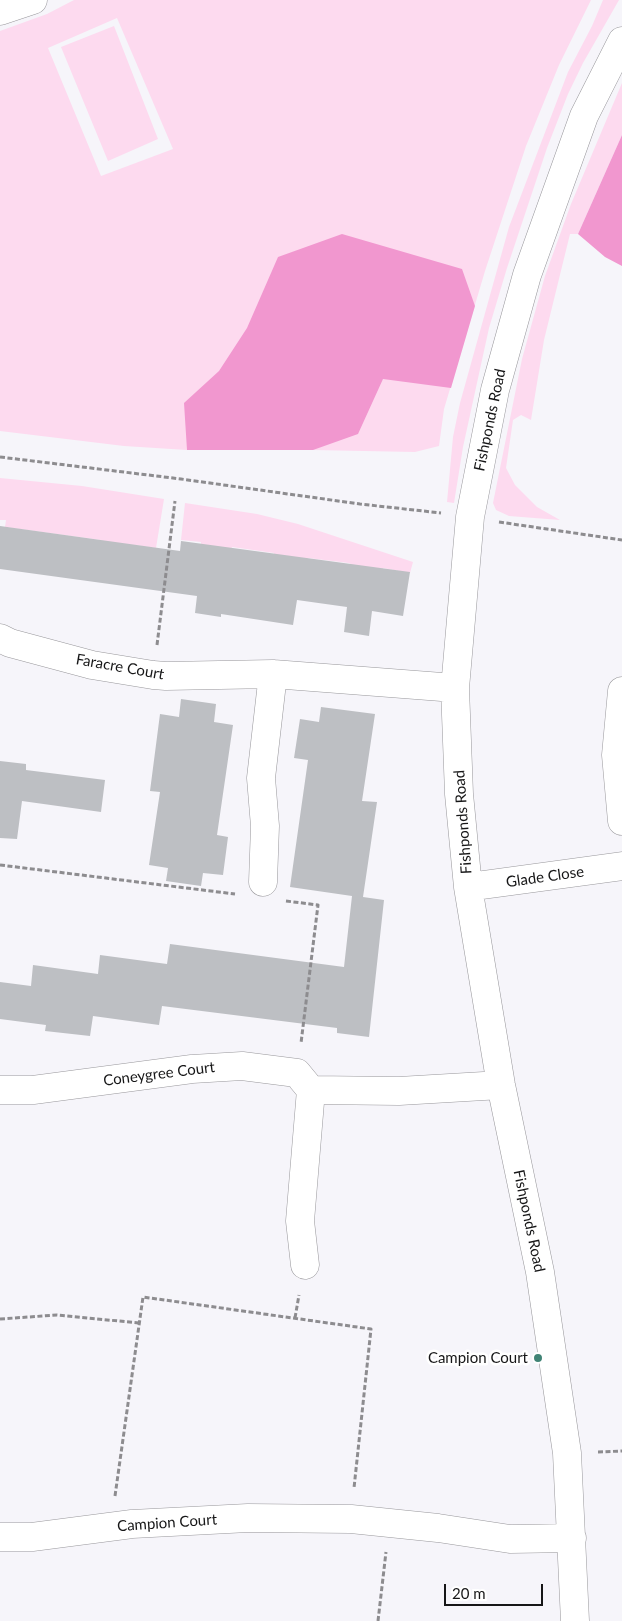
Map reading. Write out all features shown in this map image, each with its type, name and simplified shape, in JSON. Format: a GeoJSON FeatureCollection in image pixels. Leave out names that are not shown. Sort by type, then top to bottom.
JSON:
{"type":"FeatureCollection","features":[{"type":"Feature","properties":{"kind":"street"},"geometry":{"type":"LineString","coordinates":[[0,11],[33,0]]}},
{"type":"Feature","properties":{"kind":"street","name":"Fishponds Road"},"geometry":{"type":"LineString","coordinates":[[575,1621],[568,1453],[540,1272],[500,1085],[468,887],[459,794],[455,688],[470,517],[495,390],[527,275],[584,116],[622,41]]}},
{"type":"Feature","properties":{"kind":"street","name":"Faracre Court"},"geometry":{"type":"LineString","coordinates":[[0,638],[10,643],[92,665],[153,675],[273,674],[455,688]]}},
{"type":"Feature","properties":{"kind":"street"},"geometry":{"type":"LineString","coordinates":[[262,892],[265,826],[261,778],[273,674]]}},
{"type":"Feature","properties":{"kind":"street"},"geometry":{"type":"LineString","coordinates":[[622,691],[616,755],[622,821]]}},
{"type":"Feature","properties":{"kind":"street","name":"Glade Close"},"geometry":{"type":"LineString","coordinates":[[468,887],[622,866]]}},
{"type":"Feature","properties":{"kind":"street","name":"Coneygree Court"},"geometry":{"type":"LineString","coordinates":[[0,1090],[33,1090],[192,1069],[242,1066],[304,1081],[399,1091],[500,1085]]}},
{"type":"Feature","properties":{"kind":"street"},"geometry":{"type":"LineString","coordinates":[[304,1081],[300,1221],[305,1265]]}},
{"type":"Feature","properties":{"kind":"street","name":"Campion Court"},"geometry":{"type":"LineString","coordinates":[[0,1537],[32,1536],[132,1524],[248,1518],[350,1518],[510,1539],[572,1538]]}},
{"type":"Feature","properties":{"kind":"path"},"geometry":{"type":"LineString","coordinates":[[0,457],[445,514]]}},
{"type":"Feature","properties":{"kind":"path"},"geometry":{"type":"LineString","coordinates":[[153,675],[175,501]]}},
{"type":"Feature","properties":{"kind":"path"},"geometry":{"type":"LineString","coordinates":[[491,521],[622,540]]}},
{"type":"Feature","properties":{"kind":"path"},"geometry":{"type":"LineString","coordinates":[[0,865],[262,892],[318,905],[304,1081]]}},
{"type":"Feature","properties":{"kind":"path"},"geometry":{"type":"LineString","coordinates":[[111,1527],[143,1297],[371,1329],[350,1518]]}},
{"type":"Feature","properties":{"kind":"path"},"geometry":{"type":"LineString","coordinates":[[0,1319],[57,1315],[139,1323]]}},
{"type":"Feature","properties":{"kind":"path"},"geometry":{"type":"LineString","coordinates":[[378,1621],[390,1522]]}},
{"type":"Feature","properties":{"kind":"shaded area"},"geometry":{"type":"Polygon","coordinates":[[[74,0],[591,0],[559,65],[526,146],[485,271],[444,409],[439,446],[415,452],[187,450],[124,446],[0,431],[0,31],[47,14],[74,0]],[[117,18],[48,48],[101,176],[173,149],[117,18]]]}},
{"type":"Feature","properties":{"kind":"shaded area"},"geometry":{"type":"Polygon","coordinates":[[[603,0],[619,0],[583,63],[568,94],[547,148],[489,328],[463,447],[454,503],[447,502],[453,437],[460,403],[509,227],[568,72],[603,0]]]}},
{"type":"Feature","properties":{"kind":"shaded area"},"geometry":{"type":"Polygon","coordinates":[[[114,26],[158,139],[108,161],[61,47],[114,26]]]}},
{"type":"Feature","properties":{"kind":"shaded area"},"geometry":{"type":"Polygon","coordinates":[[[622,83],[622,135],[578,234],[570,234],[544,340],[531,420],[521,415],[513,420],[506,468],[515,485],[537,507],[560,520],[509,516],[496,510],[493,503],[522,359],[545,276],[571,204],[622,83]]]}},
{"type":"Feature","properties":{"kind":"shaded area"},"geometry":{"type":"Polygon","coordinates":[[[622,135],[622,266],[605,257],[578,234],[622,135]]]}},
{"type":"Feature","properties":{"kind":"shaded area"},"geometry":{"type":"Polygon","coordinates":[[[342,234],[462,269],[475,306],[451,388],[383,379],[358,434],[313,450],[187,450],[184,403],[219,371],[247,328],[278,257],[342,234]]]}},
{"type":"Feature","properties":{"kind":"shaded area"},"geometry":{"type":"Polygon","coordinates":[[[0,478],[82,486],[164,499],[156,548],[135,545],[133,559],[101,540],[5,527],[6,520],[0,520],[0,478]]]}},
{"type":"Feature","properties":{"kind":"shaded area"},"geometry":{"type":"Polygon","coordinates":[[[185,503],[257,514],[298,524],[413,562],[410,573],[383,568],[381,582],[349,563],[308,558],[306,571],[272,567],[274,553],[232,547],[230,560],[200,556],[201,542],[181,540],[185,503]]]}},
{"type":"Feature","properties":{"kind":"building"},"geometry":{"type":"Polygon","coordinates":[[[0,526],[180,551],[181,541],[410,572],[403,616],[372,611],[369,636],[344,632],[347,607],[297,600],[293,625],[221,614],[221,617],[195,613],[197,596],[0,569],[0,526]]]}},
{"type":"Feature","properties":{"kind":"building"},"geometry":{"type":"Polygon","coordinates":[[[181,699],[216,704],[214,722],[233,725],[217,835],[228,837],[223,875],[203,873],[201,886],[166,881],[168,868],[149,865],[160,792],[150,791],[160,714],[179,717],[181,699]]]}},
{"type":"Feature","properties":{"kind":"building"},"geometry":{"type":"Polygon","coordinates":[[[321,707],[375,714],[362,801],[377,802],[363,897],[384,900],[369,1037],[337,1033],[337,1028],[162,1006],[159,1025],[93,1016],[90,1036],[45,1031],[46,1025],[0,1019],[0,982],[31,986],[33,965],[98,974],[100,955],[167,964],[170,944],[344,967],[352,896],[290,887],[308,760],[294,758],[300,719],[319,722],[321,707]]]}},
{"type":"Feature","properties":{"kind":"building"},"geometry":{"type":"Polygon","coordinates":[[[0,761],[26,764],[26,770],[105,780],[101,812],[22,801],[17,839],[0,838],[0,761]]]}},
{"type":"Feature","properties":{"kind":"place","name":"Campion Court"},"geometry":{"type":"Point","coordinates":[538,1358]}}]}
